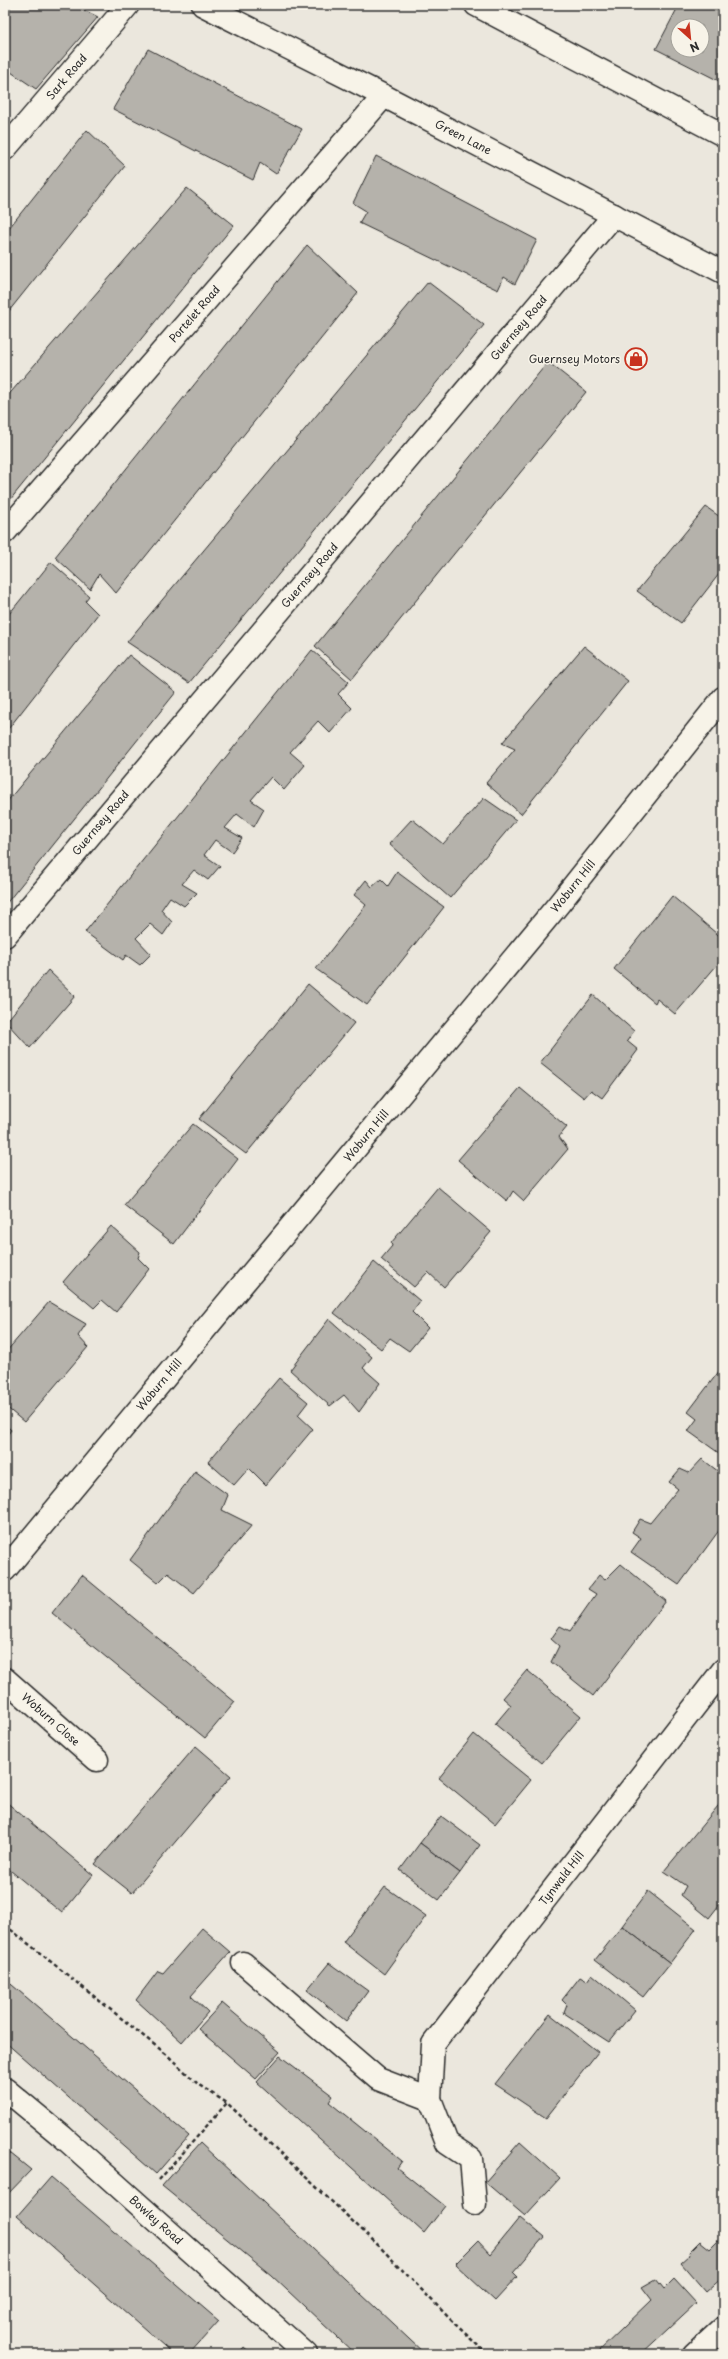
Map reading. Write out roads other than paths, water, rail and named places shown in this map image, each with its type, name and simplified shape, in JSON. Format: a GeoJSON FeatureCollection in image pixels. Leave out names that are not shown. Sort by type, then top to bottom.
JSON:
{"type":"FeatureCollection","features":[{"type":"Feature","properties":{"kind":"street","name":"Sark Road"},"geometry":{"type":"LineString","coordinates":[[5,149],[128,5]]}},
{"type":"Feature","properties":{"kind":"street","name":"Green Lane"},"geometry":{"type":"LineString","coordinates":[[203,5],[384,96],[723,272]]}},
{"type":"Feature","properties":{"kind":"street"},"geometry":{"type":"LineString","coordinates":[[476,5],[723,134]]}},
{"type":"Feature","properties":{"kind":"street","name":"Portelet Road"},"geometry":{"type":"LineString","coordinates":[[5,532],[384,96]]}},
{"type":"Feature","properties":{"kind":"street","name":"Guernsey Road"},"geometry":{"type":"LineString","coordinates":[[5,936],[614,215]]}},
{"type":"Feature","properties":{"kind":"street","name":"Woburn Hill"},"geometry":{"type":"LineString","coordinates":[[5,1570],[558,905],[723,698]]}},
{"type":"Feature","properties":{"kind":"street","name":"Tynwald Hill"},"geometry":{"type":"LineString","coordinates":[[430,2099],[433,2044],[723,1670]]}},
{"type":"Feature","properties":{"kind":"street","name":"Woburn Close"},"geometry":{"type":"LineString","coordinates":[[5,1679],[97,1760]]}},
{"type":"Feature","properties":{"kind":"street"},"geometry":{"type":"LineString","coordinates":[[243,1963],[378,2078],[430,2099],[447,2143],[471,2159],[476,2204]]}},
{"type":"Feature","properties":{"kind":"street","name":"Bowley Road"},"geometry":{"type":"LineString","coordinates":[[5,2089],[138,2203],[306,2354]]}},
{"type":"Feature","properties":{"kind":"street"},"geometry":{"type":"LineString","coordinates":[[707,2350],[723,2328]]}},
{"type":"Feature","properties":{"kind":"place","name":"Guernsey Motors"},"geometry":{"type":"Point","coordinates":[636,359]}}]}
